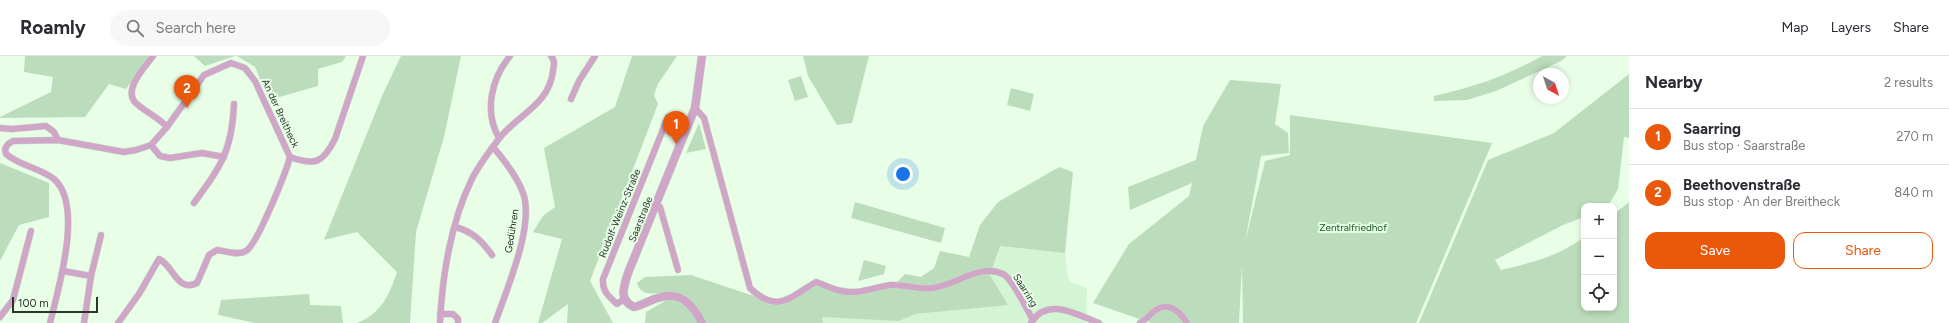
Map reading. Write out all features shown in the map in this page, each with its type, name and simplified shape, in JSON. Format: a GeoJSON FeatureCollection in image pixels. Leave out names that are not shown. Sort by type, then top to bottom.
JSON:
{"type":"FeatureCollection","features":[{"type":"Feature","properties":{"kind":"street"},"geometry":{"type":"LineString","coordinates":[[154,56],[132,88],[133,99],[136,104],[159,118],[167,126]]}},
{"type":"Feature","properties":{"kind":"street","name":"An der Breitheck"},"geometry":{"type":"LineString","coordinates":[[151,145],[167,126],[204,75],[231,63],[245,68],[255,81],[290,157],[306,162],[318,160],[328,152],[335,139],[363,56]]}},
{"type":"Feature","properties":{"kind":"street"},"geometry":{"type":"LineString","coordinates":[[499,138],[492,123],[490,103],[499,74],[510,56]]}},
{"type":"Feature","properties":{"kind":"street"},"geometry":{"type":"LineString","coordinates":[[571,99],[579,81],[594,56]]}},
{"type":"Feature","properties":{"kind":"street","name":"Saarstraße"},"geometry":{"type":"LineString","coordinates":[[624,299],[624,284],[694,108],[702,56]]}},
{"type":"Feature","properties":{"kind":"street"},"geometry":{"type":"LineString","coordinates":[[440,323],[445,270],[455,227],[471,182],[499,138],[530,112],[545,94],[552,76],[553,57]]}},
{"type":"Feature","properties":{"kind":"street"},"geometry":{"type":"LineString","coordinates":[[194,203],[216,172],[230,144],[234,104]]}},
{"type":"Feature","properties":{"kind":"street","name":"Saarring"},"geometry":{"type":"LineString","coordinates":[[694,108],[704,118],[750,288],[760,298],[774,303],[785,300],[816,282],[842,292],[859,292],[891,285],[932,288],[947,285],[975,272],[996,272],[1004,274],[1021,297],[1032,322]]}},
{"type":"Feature","properties":{"kind":"street","name":"Rudolf-Weinz-Straße"},"geometry":{"type":"LineString","coordinates":[[624,299],[617,304],[609,298],[605,292],[603,278],[668,118]]}},
{"type":"Feature","properties":{"kind":"street"},"geometry":{"type":"LineString","coordinates":[[0,128],[12,129],[46,126],[54,132],[58,140]]}},
{"type":"Feature","properties":{"kind":"street"},"geometry":{"type":"LineString","coordinates":[[50,323],[63,271],[68,234],[67,200],[56,180],[6,154],[5,149],[8,144],[13,141],[58,140],[124,152],[151,145],[160,156],[170,158],[202,153],[224,157]]}},
{"type":"Feature","properties":{"kind":"street","name":"Gedühren"},"geometry":{"type":"LineString","coordinates":[[493,147],[515,176],[524,194],[526,212],[518,257],[495,323]]}},
{"type":"Feature","properties":{"kind":"street"},"geometry":{"type":"LineString","coordinates":[[128,323],[120,320],[139,294],[159,259],[166,262],[177,279],[184,285],[192,285],[197,283],[209,255],[217,250],[239,254],[248,250],[275,199],[290,157]]}},
{"type":"Feature","properties":{"kind":"street"},"geometry":{"type":"LineString","coordinates":[[656,205],[660,207],[678,270]]}},
{"type":"Feature","properties":{"kind":"street"},"geometry":{"type":"LineString","coordinates":[[455,227],[471,233],[483,242],[492,255]]}},
{"type":"Feature","properties":{"kind":"street"},"geometry":{"type":"LineString","coordinates":[[0,317],[13,300],[31,231]]}},
{"type":"Feature","properties":{"kind":"street"},"geometry":{"type":"LineString","coordinates":[[84,323],[91,276],[101,235]]}},
{"type":"Feature","properties":{"kind":"street"},"geometry":{"type":"LineString","coordinates":[[63,271],[91,276]]}},
{"type":"Feature","properties":{"kind":"street"},"geometry":{"type":"LineString","coordinates":[[624,299],[629,304],[634,306],[658,298],[672,296],[686,301],[695,309],[702,323]]}},
{"type":"Feature","properties":{"kind":"street"},"geometry":{"type":"LineString","coordinates":[[1140,323],[1158,308],[1167,306],[1174,308],[1182,315],[1187,323]]}},
{"type":"Feature","properties":{"kind":"street"},"geometry":{"type":"LineString","coordinates":[[1032,322],[1043,311],[1054,308],[1099,323]]}},
{"type":"Feature","properties":{"kind":"street"},"geometry":{"type":"LineString","coordinates":[[440,314],[453,314],[458,319],[458,323]]}},
{"type":"Feature","properties":{"kind":"shaded area"},"geometry":{"type":"Polygon","coordinates":[[[1000,246],[1065,253],[1068,278],[1070,282],[1087,288],[1086,323],[823,323],[822,317],[899,320],[915,314],[1007,304],[990,275],[1000,246]]]}},
{"type":"Feature","properties":{"kind":"green space"},"geometry":{"type":"Polygon","coordinates":[[[25,56],[149,56],[126,89],[109,84],[85,117],[0,118],[51,92],[53,77],[24,72],[25,56]]]}},
{"type":"Feature","properties":{"kind":"green space"},"geometry":{"type":"Polygon","coordinates":[[[194,56],[235,56],[205,66],[194,56]]]}},
{"type":"Feature","properties":{"kind":"green space"},"geometry":{"type":"Polygon","coordinates":[[[237,56],[346,56],[342,62],[318,69],[318,86],[269,100],[255,67],[237,56]]]}},
{"type":"Feature","properties":{"kind":"green space"},"geometry":{"type":"Polygon","coordinates":[[[401,56],[461,56],[444,137],[416,232],[410,323],[357,323],[366,319],[379,309],[391,288],[397,272],[357,232],[324,240],[382,96],[401,56]]]}},
{"type":"Feature","properties":{"kind":"green space"},"geometry":{"type":"Polygon","coordinates":[[[632,56],[677,56],[658,84],[654,95],[658,104],[590,281],[613,323],[567,323],[568,304],[542,323],[538,323],[562,239],[533,232],[543,216],[555,207],[544,148],[615,107],[632,56]]]}},
{"type":"Feature","properties":{"kind":"green space"},"geometry":{"type":"Polygon","coordinates":[[[803,56],[869,56],[852,123],[837,125],[808,76],[803,56]]]}},
{"type":"Feature","properties":{"kind":"green space"},"geometry":{"type":"Polygon","coordinates":[[[1542,56],[1567,56],[1561,61],[1546,68],[1533,68],[1533,74],[1496,91],[1467,100],[1434,101],[1434,96],[1490,80],[1515,70],[1542,56]]]}},
{"type":"Feature","properties":{"kind":"green space"},"geometry":{"type":"Polygon","coordinates":[[[1629,74],[1629,138],[1624,137],[1618,189],[1610,203],[1581,203],[1581,218],[1563,225],[1495,260],[1501,270],[1523,265],[1555,254],[1581,239],[1581,311],[1617,311],[1617,212],[1629,202],[1629,323],[1419,323],[1488,160],[1554,133],[1629,74]]]}},
{"type":"Feature","properties":{"kind":"green space"},"geometry":{"type":"Polygon","coordinates":[[[801,76],[808,97],[795,101],[788,80],[801,76]]]}},
{"type":"Feature","properties":{"kind":"green space","name":"Zentralfriedhof"},"geometry":{"type":"Polygon","coordinates":[[[1230,80],[1281,84],[1275,124],[1288,133],[1289,153],[1261,156],[1245,242],[1265,161],[1290,155],[1290,115],[1492,143],[1416,323],[1243,323],[1242,264],[1239,323],[1151,323],[1093,303],[1129,244],[1189,196],[1192,183],[1130,210],[1128,187],[1196,160],[1203,126],[1230,80]]]}},
{"type":"Feature","properties":{"kind":"green space"},"geometry":{"type":"Polygon","coordinates":[[[1011,88],[1034,94],[1030,111],[1007,105],[1011,88]]]}},
{"type":"Feature","properties":{"kind":"green space"},"geometry":{"type":"Polygon","coordinates":[[[699,123],[706,149],[686,153],[699,123]]]}},
{"type":"Feature","properties":{"kind":"green space"},"geometry":{"type":"Polygon","coordinates":[[[0,163],[49,183],[49,217],[19,225],[0,261],[0,163]]]}},
{"type":"Feature","properties":{"kind":"green space"},"geometry":{"type":"Polygon","coordinates":[[[1059,167],[1073,172],[1065,253],[1000,246],[990,275],[1008,305],[915,314],[899,321],[822,317],[823,323],[645,323],[646,312],[665,301],[670,294],[646,293],[643,291],[639,288],[637,283],[645,277],[691,275],[760,298],[771,305],[785,302],[812,286],[823,286],[842,294],[891,288],[905,274],[921,277],[934,268],[940,251],[969,257],[980,225],[998,202],[1059,167]]]}},
{"type":"Feature","properties":{"kind":"green space"},"geometry":{"type":"Polygon","coordinates":[[[855,202],[945,228],[941,243],[851,218],[855,202]]]}},
{"type":"Feature","properties":{"kind":"green space"},"geometry":{"type":"Polygon","coordinates":[[[864,260],[886,266],[884,274],[858,281],[864,260]]]}},
{"type":"Feature","properties":{"kind":"green space"},"geometry":{"type":"Polygon","coordinates":[[[309,294],[310,305],[341,306],[343,323],[255,323],[218,315],[221,300],[309,294]]]}},
{"type":"Feature","properties":{"kind":"place","name":"Beethovenstraße"},"geometry":{"type":"Point","coordinates":[187,108]}},
{"type":"Feature","properties":{"kind":"place","name":"Saarring"},"geometry":{"type":"Point","coordinates":[676,144]}}]}
